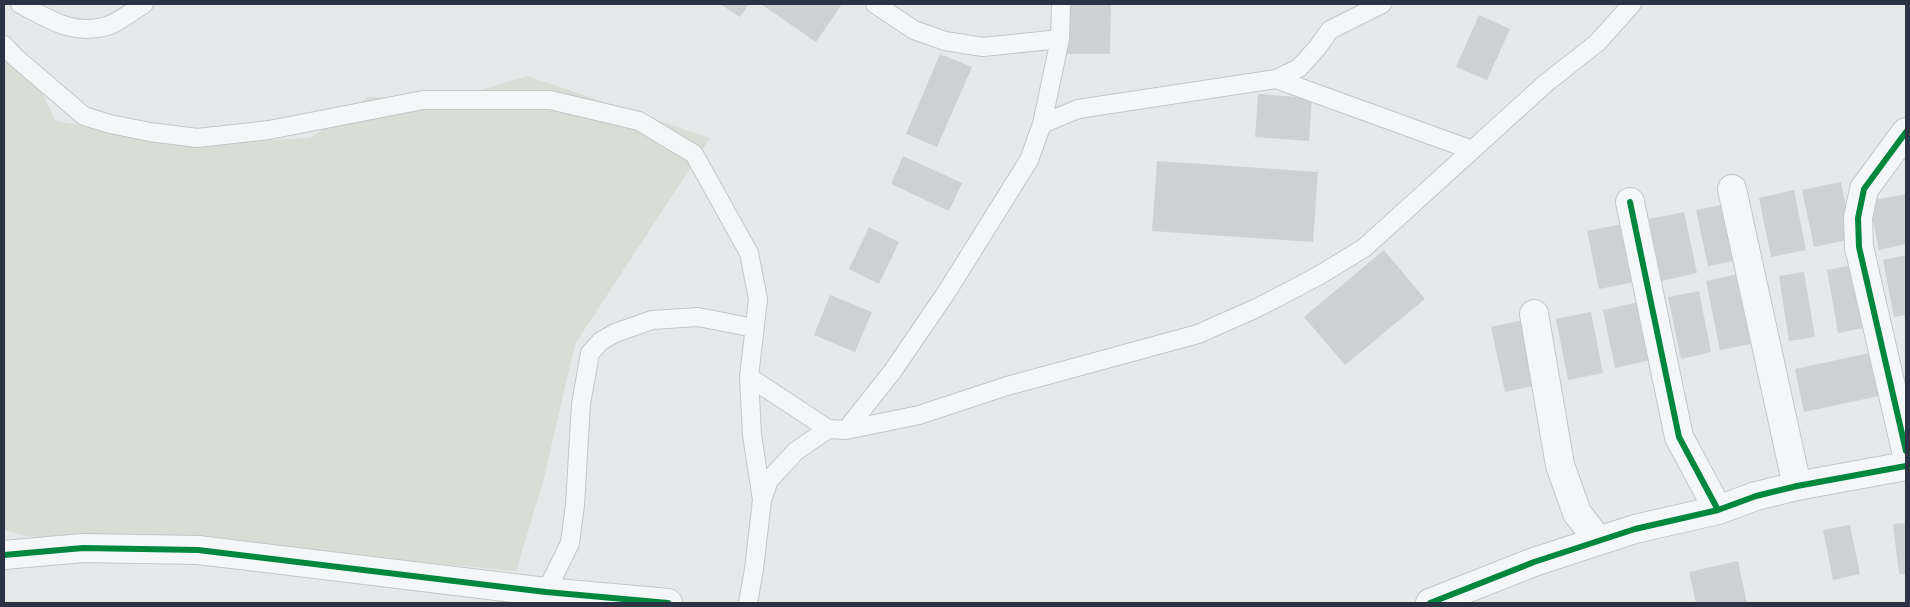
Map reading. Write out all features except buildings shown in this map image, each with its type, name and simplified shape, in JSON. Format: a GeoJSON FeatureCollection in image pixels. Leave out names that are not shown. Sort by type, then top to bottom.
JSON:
{"type":"FeatureCollection","features":[{"type":"Feature","properties":{"kind":"street"},"geometry":{"type":"LineString","coordinates":[[1906,132],[1864,189],[1858,218],[1859,247],[1906,451]]}},
{"type":"Feature","properties":{"kind":"street"},"geometry":{"type":"LineString","coordinates":[[1732,189],[1798,486]]}},
{"type":"Feature","properties":{"kind":"street"},"geometry":{"type":"LineString","coordinates":[[1630,202],[1679,437],[1718,510]]}},
{"type":"Feature","properties":{"kind":"street"},"geometry":{"type":"LineString","coordinates":[[1534,314],[1560,465],[1577,513],[1598,540]]}},
{"type":"Feature","properties":{"kind":"street"},"geometry":{"type":"LineString","coordinates":[[1430,603],[1534,562],[1635,529],[1718,510],[1756,496],[1798,486],[1906,466]]}},
{"type":"Feature","properties":{"kind":"street"},"geometry":{"type":"LineString","coordinates":[[4,555],[83,548],[198,550],[546,592],[668,603]]}},
{"type":"Feature","properties":{"kind":"lane"},"geometry":{"type":"LineString","coordinates":[[20,4],[61,25],[83,29],[108,26],[144,4]]}},
{"type":"Feature","properties":{"kind":"lane"},"geometry":{"type":"LineString","coordinates":[[875,4],[914,30],[945,42],[983,47],[1060,39]]}},
{"type":"Feature","properties":{"kind":"lane"},"geometry":{"type":"LineString","coordinates":[[846,430],[892,372],[946,293],[1029,160],[1042,124],[1060,39],[1061,4]]}},
{"type":"Feature","properties":{"kind":"lane"},"geometry":{"type":"LineString","coordinates":[[1042,124],[1078,109],[1276,79],[1299,68],[1318,48],[1330,30],[1382,4]]}},
{"type":"Feature","properties":{"kind":"lane"},"geometry":{"type":"LineString","coordinates":[[749,377],[828,429],[846,430],[920,415],[1008,386],[1198,334],[1318,276],[1364,248],[1546,83],[1597,43],[1632,4]]}},
{"type":"Feature","properties":{"kind":"lane"},"geometry":{"type":"LineString","coordinates":[[4,44],[15,57],[84,116],[110,124],[150,132],[197,138],[269,130],[423,100],[550,100],[639,121],[694,154],[749,253],[758,299],[749,377],[752,435],[762,500]]}},
{"type":"Feature","properties":{"kind":"lane"},"geometry":{"type":"LineString","coordinates":[[1276,79],[1472,150]]}},
{"type":"Feature","properties":{"kind":"lane"},"geometry":{"type":"LineString","coordinates":[[546,592],[570,542],[575,505],[581,404],[590,353],[601,341],[614,333],[652,320],[698,317],[754,328]]}},
{"type":"Feature","properties":{"kind":"lane"},"geometry":{"type":"LineString","coordinates":[[748,603],[762,500],[769,480],[796,451],[828,429]]}},
{"type":"Feature","properties":{"kind":"shaded area"},"geometry":{"type":"Polygon","coordinates":[[[4,32],[31,68],[55,121],[198,144],[310,138],[368,97],[445,101],[527,76],[710,138],[575,344],[543,482],[516,571],[276,549],[25,536],[4,530],[4,32]]]}},
{"type":"Feature","properties":{"kind":"cycle path"},"geometry":{"type":"LineString","coordinates":[[1906,132],[1864,189],[1858,218],[1859,247],[1906,451]]}},
{"type":"Feature","properties":{"kind":"cycle path"},"geometry":{"type":"LineString","coordinates":[[1630,202],[1679,437],[1718,510]]}},
{"type":"Feature","properties":{"kind":"cycle path"},"geometry":{"type":"LineString","coordinates":[[1430,603],[1534,562],[1635,529],[1718,510],[1756,496],[1797,486],[1906,466]]}},
{"type":"Feature","properties":{"kind":"cycle path"},"geometry":{"type":"LineString","coordinates":[[4,555],[83,548],[198,550],[546,592],[668,603]]}}]}
